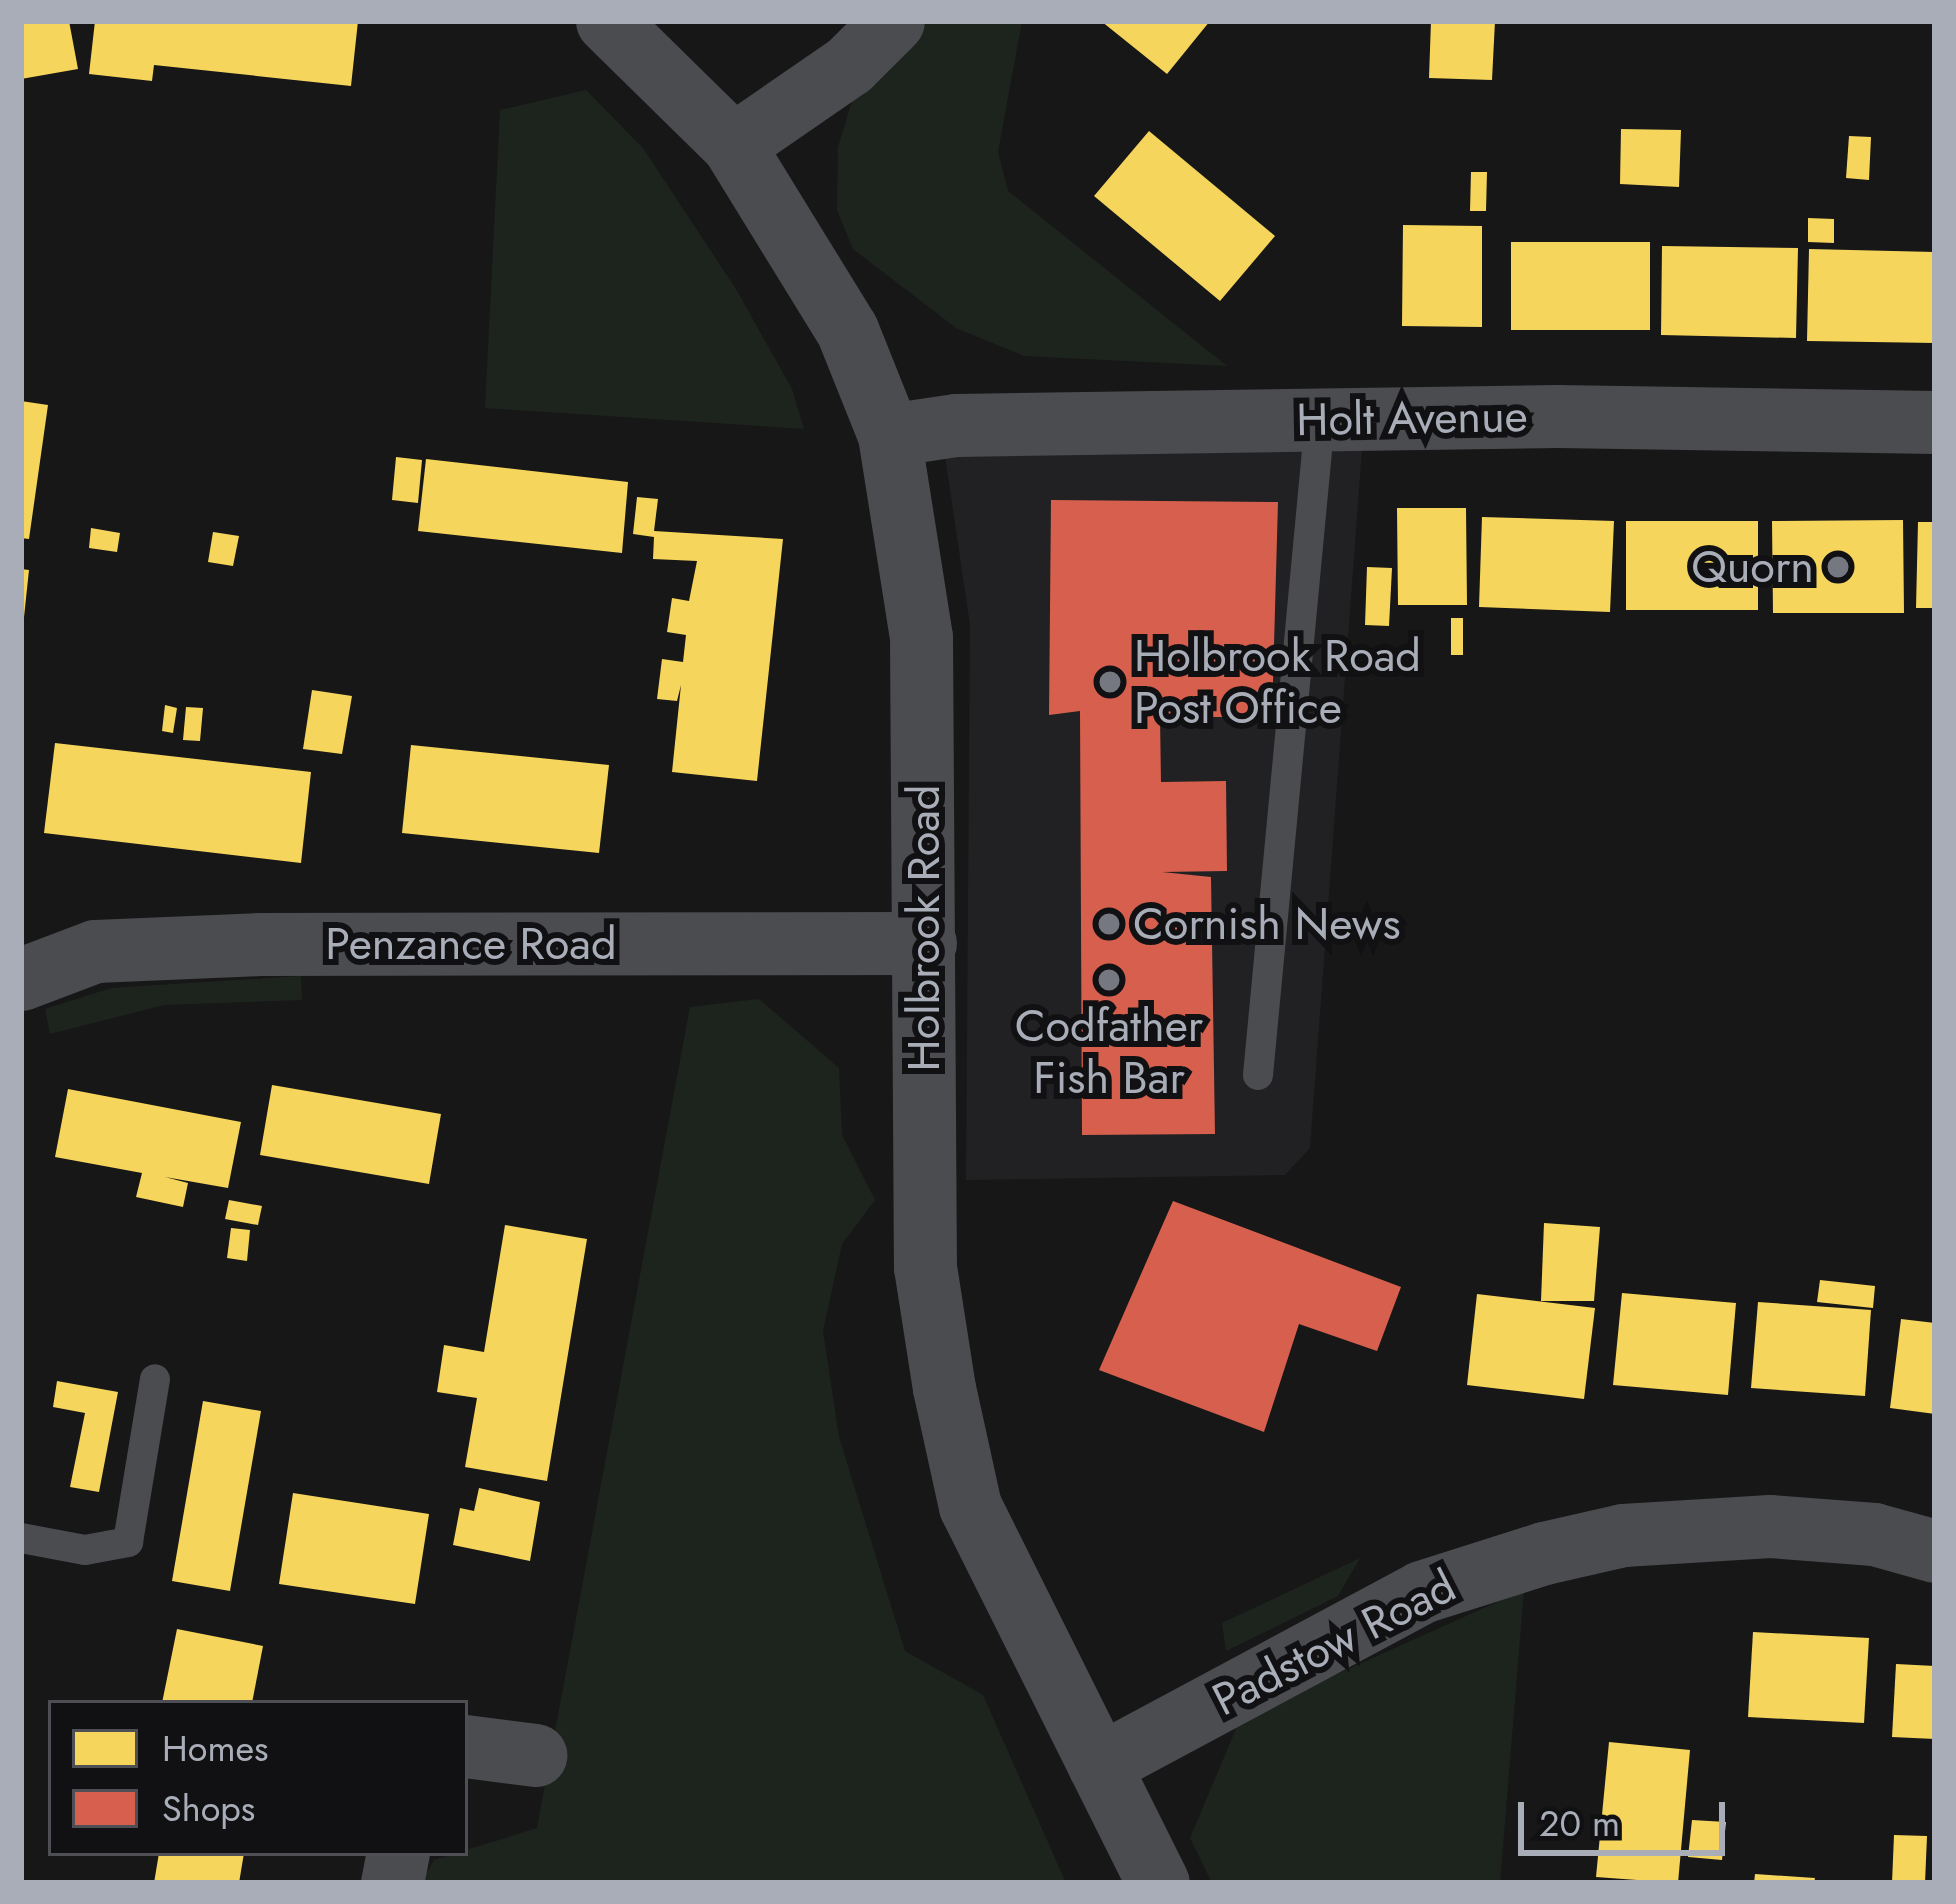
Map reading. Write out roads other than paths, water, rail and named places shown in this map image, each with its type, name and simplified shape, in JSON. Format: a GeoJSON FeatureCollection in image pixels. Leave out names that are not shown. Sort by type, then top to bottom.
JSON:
{"type":"FeatureCollection","features":[{"type":"Feature","properties":{"kind":"street","name":"Holbrook Road"},"geometry":{"type":"LineString","coordinates":[[607,21],[733,146],[848,330],[889,434],[921,637],[926,1267],[944,1388],[970,1506],[1158,1883]]}},
{"type":"Feature","properties":{"kind":"street"},"geometry":{"type":"LineString","coordinates":[[733,146],[849,64],[893,21]]}},
{"type":"Feature","properties":{"kind":"street","name":"Holt Avenue"},"geometry":{"type":"LineString","coordinates":[[889,434],[956,425],[1320,419],[1935,422]]}},
{"type":"Feature","properties":{"kind":"street","name":"Penzance Road"},"geometry":{"type":"LineString","coordinates":[[21,979],[95,951],[259,944],[926,944]]}},
{"type":"Feature","properties":{"kind":"street","name":"Padstow Road"},"geometry":{"type":"LineString","coordinates":[[1100,1765],[1421,1592],[1505,1563],[1623,1535],[1770,1526],[1874,1534],[1935,1551]]}},
{"type":"Feature","properties":{"kind":"street"},"geometry":{"type":"LineString","coordinates":[[468,1746],[535,1755]]}},
{"type":"Feature","properties":{"kind":"lane"},"geometry":{"type":"LineString","coordinates":[[1258,1076],[1320,419]]}},
{"type":"Feature","properties":{"kind":"lane"},"geometry":{"type":"LineString","coordinates":[[21,1538],[85,1550],[128,1542],[155,1378]]}},
{"type":"Feature","properties":{"kind":"place","name":"Quorn"},"geometry":{"type":"Point","coordinates":[1838,567]}},
{"type":"Feature","properties":{"kind":"place","name":"Holbrook Road Post Office"},"geometry":{"type":"Point","coordinates":[1110,682]}},
{"type":"Feature","properties":{"kind":"place","name":"Cornish News"},"geometry":{"type":"Point","coordinates":[1109,924]}},
{"type":"Feature","properties":{"kind":"place","name":"Codfather Fish Bar"},"geometry":{"type":"Point","coordinates":[1109,980]}}]}
